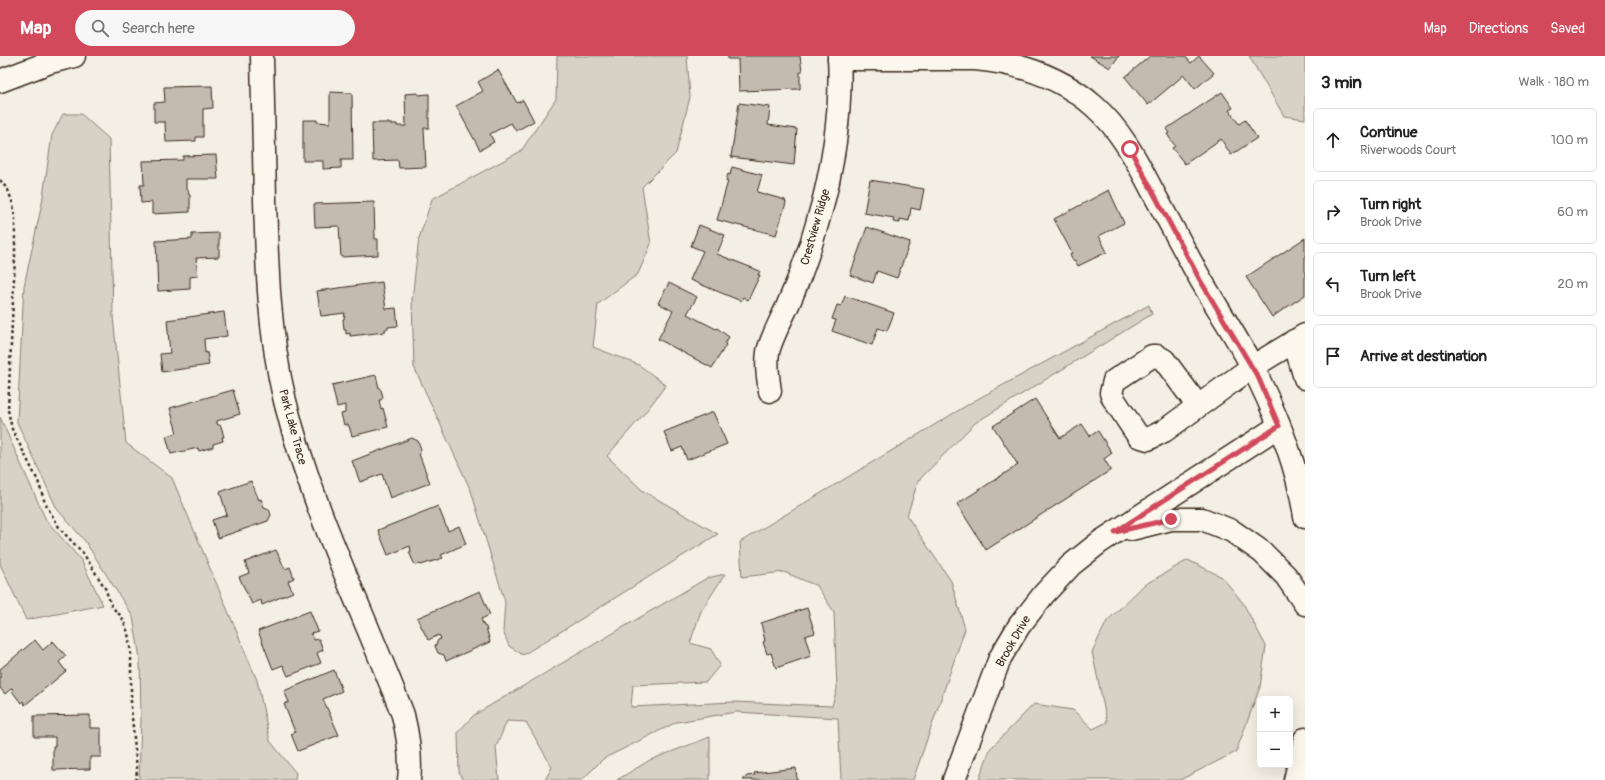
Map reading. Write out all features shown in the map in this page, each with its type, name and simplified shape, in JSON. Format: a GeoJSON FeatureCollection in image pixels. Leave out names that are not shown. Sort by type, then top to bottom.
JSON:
{"type":"FeatureCollection","features":[{"type":"Feature","properties":{"kind":"street"},"geometry":{"type":"LineString","coordinates":[[0,81],[50,62],[74,56]]}},
{"type":"Feature","properties":{"kind":"street","name":"Park Lake Trace"},"geometry":{"type":"LineString","coordinates":[[262,56],[267,269],[271,320],[285,399],[296,443],[310,486],[403,715],[408,734],[410,754],[409,780]]}},
{"type":"Feature","properties":{"kind":"street"},"geometry":{"type":"LineString","coordinates":[[839,57],[975,59],[1019,65],[1060,82],[1078,94],[1107,119],[1130,149],[1200,280],[1259,379],[1288,447],[1301,488],[1305,517]]}},
{"type":"Feature","properties":{"kind":"street","name":"Crestview Ridge"},"geometry":{"type":"LineString","coordinates":[[770,391],[766,371],[769,350],[805,264],[818,224],[828,183],[838,100],[839,57]]}},
{"type":"Feature","properties":{"kind":"street"},"geometry":{"type":"LineString","coordinates":[[1198,406],[1252,367],[1300,338],[1305,378]]}},
{"type":"Feature","properties":{"kind":"street","name":"Brook Drive"},"geometry":{"type":"LineString","coordinates":[[954,780],[1000,658],[1019,626],[1044,594],[1071,564],[1115,532],[1279,426]]}},
{"type":"Feature","properties":{"kind":"street","name":"Brook Drive"},"geometry":{"type":"LineString","coordinates":[[1115,532],[1171,519],[1202,519],[1232,532],[1262,552],[1286,576],[1305,604]]}},
{"type":"Feature","properties":{"kind":"street"},"geometry":{"type":"LineString","coordinates":[[1295,780],[1305,739]]}},
{"type":"Feature","properties":{"kind":"path"},"geometry":{"type":"LineString","coordinates":[[0,180],[8,190],[13,204],[15,218],[15,257],[8,410],[12,429],[38,481],[44,504],[60,529],[82,553],[105,588],[112,607],[122,617],[128,632],[131,654],[131,707],[137,769],[136,780]]}},
{"type":"Feature","properties":{"kind":"shaded area"},"geometry":{"type":"Polygon","coordinates":[[[557,56],[687,56],[690,97],[676,153],[642,187],[651,244],[638,274],[598,304],[593,347],[639,365],[666,385],[644,414],[607,456],[643,491],[718,534],[523,655],[509,646],[503,631],[505,602],[471,491],[414,367],[412,300],[419,238],[432,199],[521,151],[556,99],[557,56]]]}},
{"type":"Feature","properties":{"kind":"shaded area"},"geometry":{"type":"Polygon","coordinates":[[[1249,56],[1305,56],[1305,119],[1284,116],[1249,56]]]}},
{"type":"Feature","properties":{"kind":"shaded area"},"geometry":{"type":"Polygon","coordinates":[[[63,114],[81,114],[109,139],[113,316],[126,443],[172,478],[257,680],[270,741],[296,773],[295,780],[139,780],[141,719],[140,659],[133,617],[85,541],[57,509],[17,422],[24,286],[42,203],[52,135],[63,114]]]}},
{"type":"Feature","properties":{"kind":"shaded area"},"geometry":{"type":"Polygon","coordinates":[[[1149,305],[1152,314],[975,423],[918,481],[907,516],[951,581],[965,629],[913,780],[841,780],[838,718],[736,712],[677,722],[603,759],[582,780],[545,780],[552,767],[526,722],[507,721],[496,747],[499,780],[463,780],[459,772],[458,732],[474,715],[707,578],[725,574],[701,611],[690,643],[711,649],[720,665],[706,682],[633,685],[631,707],[733,702],[832,706],[837,689],[834,612],[817,586],[784,572],[742,577],[740,542],[974,401],[1149,305]]]}},
{"type":"Feature","properties":{"kind":"shaded area"},"geometry":{"type":"Polygon","coordinates":[[[0,417],[46,520],[81,560],[103,605],[26,620],[0,564],[0,417]]]}},
{"type":"Feature","properties":{"kind":"shaded area"},"geometry":{"type":"Polygon","coordinates":[[[1188,560],[1222,577],[1243,603],[1266,646],[1260,687],[1236,752],[1180,780],[979,780],[990,749],[1034,704],[1073,710],[1093,729],[1107,722],[1092,652],[1107,621],[1144,585],[1188,560]]]}},
{"type":"Feature","properties":{"kind":"shaded area"},"geometry":{"type":"Polygon","coordinates":[[[710,737],[710,780],[617,780],[650,760],[710,737]]]}},
{"type":"Feature","properties":{"kind":"building"},"geometry":{"type":"Polygon","coordinates":[[[728,56],[800,56],[802,72],[800,72],[800,89],[739,91],[738,59],[728,59],[728,56]]]}},
{"type":"Feature","properties":{"kind":"building"},"geometry":{"type":"Polygon","coordinates":[[[1090,56],[1119,56],[1110,68],[1090,56]]]}},
{"type":"Feature","properties":{"kind":"building"},"geometry":{"type":"Polygon","coordinates":[[[1150,56],[1185,56],[1191,63],[1199,56],[1214,73],[1195,89],[1184,75],[1148,105],[1125,77],[1150,56]]]}},
{"type":"Feature","properties":{"kind":"building"},"geometry":{"type":"Polygon","coordinates":[[[498,70],[517,103],[523,100],[534,121],[516,131],[511,123],[490,134],[494,142],[480,150],[456,106],[483,91],[478,82],[498,70]]]}},
{"type":"Feature","properties":{"kind":"building"},"geometry":{"type":"Polygon","coordinates":[[[212,86],[213,108],[203,109],[203,137],[196,137],[196,141],[166,142],[165,122],[154,122],[154,103],[165,102],[164,87],[212,86]]]}},
{"type":"Feature","properties":{"kind":"building"},"geometry":{"type":"Polygon","coordinates":[[[330,92],[352,93],[353,160],[341,160],[341,168],[323,169],[323,161],[303,161],[303,120],[317,120],[317,122],[330,123],[330,92]]]}},
{"type":"Feature","properties":{"kind":"building"},"geometry":{"type":"Polygon","coordinates":[[[1222,92],[1233,108],[1229,110],[1239,124],[1245,120],[1257,138],[1231,155],[1221,139],[1185,164],[1172,148],[1175,146],[1167,134],[1169,133],[1166,129],[1222,92]]]}},
{"type":"Feature","properties":{"kind":"building"},"geometry":{"type":"Polygon","coordinates":[[[418,93],[418,95],[429,94],[429,128],[424,128],[426,167],[399,168],[398,160],[373,161],[372,123],[389,123],[397,124],[397,126],[406,126],[405,94],[418,93]]]}},
{"type":"Feature","properties":{"kind":"building"},"geometry":{"type":"Polygon","coordinates":[[[739,103],[770,107],[768,125],[797,129],[794,165],[731,157],[739,103]]]}},
{"type":"Feature","properties":{"kind":"building"},"geometry":{"type":"Polygon","coordinates":[[[216,155],[218,179],[186,179],[186,189],[188,189],[190,195],[190,212],[152,214],[152,202],[141,203],[140,185],[144,185],[143,161],[183,160],[183,156],[216,155]]]}},
{"type":"Feature","properties":{"kind":"building"},"geometry":{"type":"Polygon","coordinates":[[[732,167],[762,175],[757,192],[785,200],[786,203],[776,235],[717,220],[728,181],[726,181],[728,174],[730,175],[732,167]]]}},
{"type":"Feature","properties":{"kind":"building"},"geometry":{"type":"Polygon","coordinates":[[[870,180],[924,189],[920,210],[911,208],[909,221],[900,219],[900,223],[893,222],[894,218],[864,213],[870,180]]]}},
{"type":"Feature","properties":{"kind":"building"},"geometry":{"type":"Polygon","coordinates":[[[1109,190],[1124,223],[1099,236],[1107,252],[1078,266],[1075,260],[1073,261],[1070,254],[1072,253],[1054,219],[1109,190]]]}},
{"type":"Feature","properties":{"kind":"building"},"geometry":{"type":"Polygon","coordinates":[[[374,202],[375,239],[378,239],[378,255],[341,257],[339,226],[315,227],[314,204],[374,202]]]}},
{"type":"Feature","properties":{"kind":"building"},"geometry":{"type":"Polygon","coordinates":[[[699,225],[725,235],[717,254],[760,271],[758,275],[760,275],[748,300],[743,297],[741,301],[690,280],[703,251],[691,246],[699,225]]]}},
{"type":"Feature","properties":{"kind":"building"},"geometry":{"type":"Polygon","coordinates":[[[867,227],[910,242],[897,278],[877,271],[873,283],[850,275],[867,227]]]}},
{"type":"Feature","properties":{"kind":"building"},"geometry":{"type":"Polygon","coordinates":[[[219,233],[219,257],[196,258],[198,276],[190,277],[190,289],[158,291],[156,241],[192,239],[192,234],[219,233]]]}},
{"type":"Feature","properties":{"kind":"building"},"geometry":{"type":"Polygon","coordinates":[[[1305,238],[1305,295],[1272,317],[1246,277],[1305,238]]]}},
{"type":"Feature","properties":{"kind":"building"},"geometry":{"type":"Polygon","coordinates":[[[382,282],[386,309],[396,308],[398,326],[388,327],[388,329],[385,329],[385,332],[350,336],[350,333],[346,334],[346,330],[344,330],[343,319],[345,313],[321,316],[317,291],[382,282]]]}},
{"type":"Feature","properties":{"kind":"building"},"geometry":{"type":"Polygon","coordinates":[[[669,283],[697,297],[687,314],[716,329],[717,328],[729,337],[725,344],[726,345],[712,368],[658,339],[673,311],[658,303],[669,283]]]}},
{"type":"Feature","properties":{"kind":"building"},"geometry":{"type":"Polygon","coordinates":[[[845,296],[894,313],[887,331],[878,328],[872,345],[832,331],[836,320],[832,319],[837,305],[841,306],[845,296]]]}},
{"type":"Feature","properties":{"kind":"building"},"geometry":{"type":"Polygon","coordinates":[[[224,312],[227,336],[204,339],[205,353],[207,352],[209,365],[162,372],[160,354],[170,353],[167,320],[224,312]]]}},
{"type":"Feature","properties":{"kind":"building"},"geometry":{"type":"Polygon","coordinates":[[[376,375],[383,397],[379,400],[381,409],[383,408],[388,427],[352,436],[348,424],[344,425],[341,414],[345,413],[345,405],[337,407],[332,385],[376,375]]]}},
{"type":"Feature","properties":{"kind":"building"},"geometry":{"type":"Polygon","coordinates":[[[233,390],[240,414],[217,421],[217,424],[221,426],[224,437],[222,437],[223,441],[213,444],[213,447],[199,451],[198,448],[171,454],[166,436],[177,433],[170,408],[233,390]]]}},
{"type":"Feature","properties":{"kind":"building"},"geometry":{"type":"Polygon","coordinates":[[[1035,399],[1060,438],[1082,424],[1090,436],[1098,431],[1112,453],[1104,459],[1111,470],[986,550],[957,504],[1018,465],[993,426],[1035,399]]]}},
{"type":"Feature","properties":{"kind":"building"},"geometry":{"type":"Polygon","coordinates":[[[713,412],[727,444],[687,460],[682,447],[672,451],[664,432],[713,412]]]}},
{"type":"Feature","properties":{"kind":"building"},"geometry":{"type":"Polygon","coordinates":[[[412,438],[418,441],[421,449],[419,454],[430,483],[390,498],[382,474],[360,482],[352,461],[412,438]]]}},
{"type":"Feature","properties":{"kind":"building"},"geometry":{"type":"Polygon","coordinates":[[[251,481],[259,500],[261,499],[264,507],[269,509],[271,515],[268,521],[218,538],[212,520],[227,515],[220,492],[251,481]]]}},
{"type":"Feature","properties":{"kind":"building"},"geometry":{"type":"Polygon","coordinates":[[[438,506],[448,531],[459,526],[466,544],[441,555],[443,558],[421,565],[416,565],[414,563],[409,552],[411,552],[410,546],[388,555],[378,530],[438,506]]]}},
{"type":"Feature","properties":{"kind":"building"},"geometry":{"type":"Polygon","coordinates":[[[276,550],[285,569],[290,567],[294,578],[288,581],[293,592],[262,605],[261,600],[252,604],[239,577],[249,573],[245,562],[276,550]]]}},
{"type":"Feature","properties":{"kind":"building"},"geometry":{"type":"Polygon","coordinates":[[[480,591],[490,615],[481,619],[486,627],[490,642],[446,661],[444,655],[438,653],[435,646],[438,640],[441,639],[439,635],[428,640],[417,618],[480,591]]]}},
{"type":"Feature","properties":{"kind":"building"},"geometry":{"type":"Polygon","coordinates":[[[807,608],[815,633],[805,636],[811,656],[776,668],[771,653],[767,654],[763,642],[765,641],[761,623],[807,608]]]}},
{"type":"Feature","properties":{"kind":"building"},"geometry":{"type":"Polygon","coordinates":[[[310,611],[318,631],[311,633],[314,640],[319,639],[323,650],[317,653],[321,663],[288,676],[283,665],[273,669],[258,631],[310,611]]]}},
{"type":"Feature","properties":{"kind":"building"},"geometry":{"type":"Polygon","coordinates":[[[35,640],[43,650],[53,641],[66,656],[59,662],[66,671],[25,705],[23,701],[21,703],[12,691],[12,688],[5,694],[0,688],[0,669],[35,640]]]}},
{"type":"Feature","properties":{"kind":"building"},"geometry":{"type":"Polygon","coordinates":[[[334,670],[342,691],[323,699],[339,735],[298,751],[291,734],[295,732],[284,704],[289,702],[284,691],[334,670]]]}},
{"type":"Feature","properties":{"kind":"building"},"geometry":{"type":"Polygon","coordinates":[[[90,715],[90,728],[101,728],[101,757],[90,757],[90,769],[53,770],[53,746],[55,746],[55,737],[34,737],[34,716],[90,715]]]}},
{"type":"Feature","properties":{"kind":"building"},"geometry":{"type":"Polygon","coordinates":[[[796,768],[797,780],[743,780],[747,776],[755,775],[754,773],[796,768]]]}},
{"type":"Feature","properties":{"kind":"route"},"geometry":{"type":"LineString","coordinates":[[1130,149],[1200,280],[1259,379],[1279,426],[1115,532],[1171,519]]}}]}
